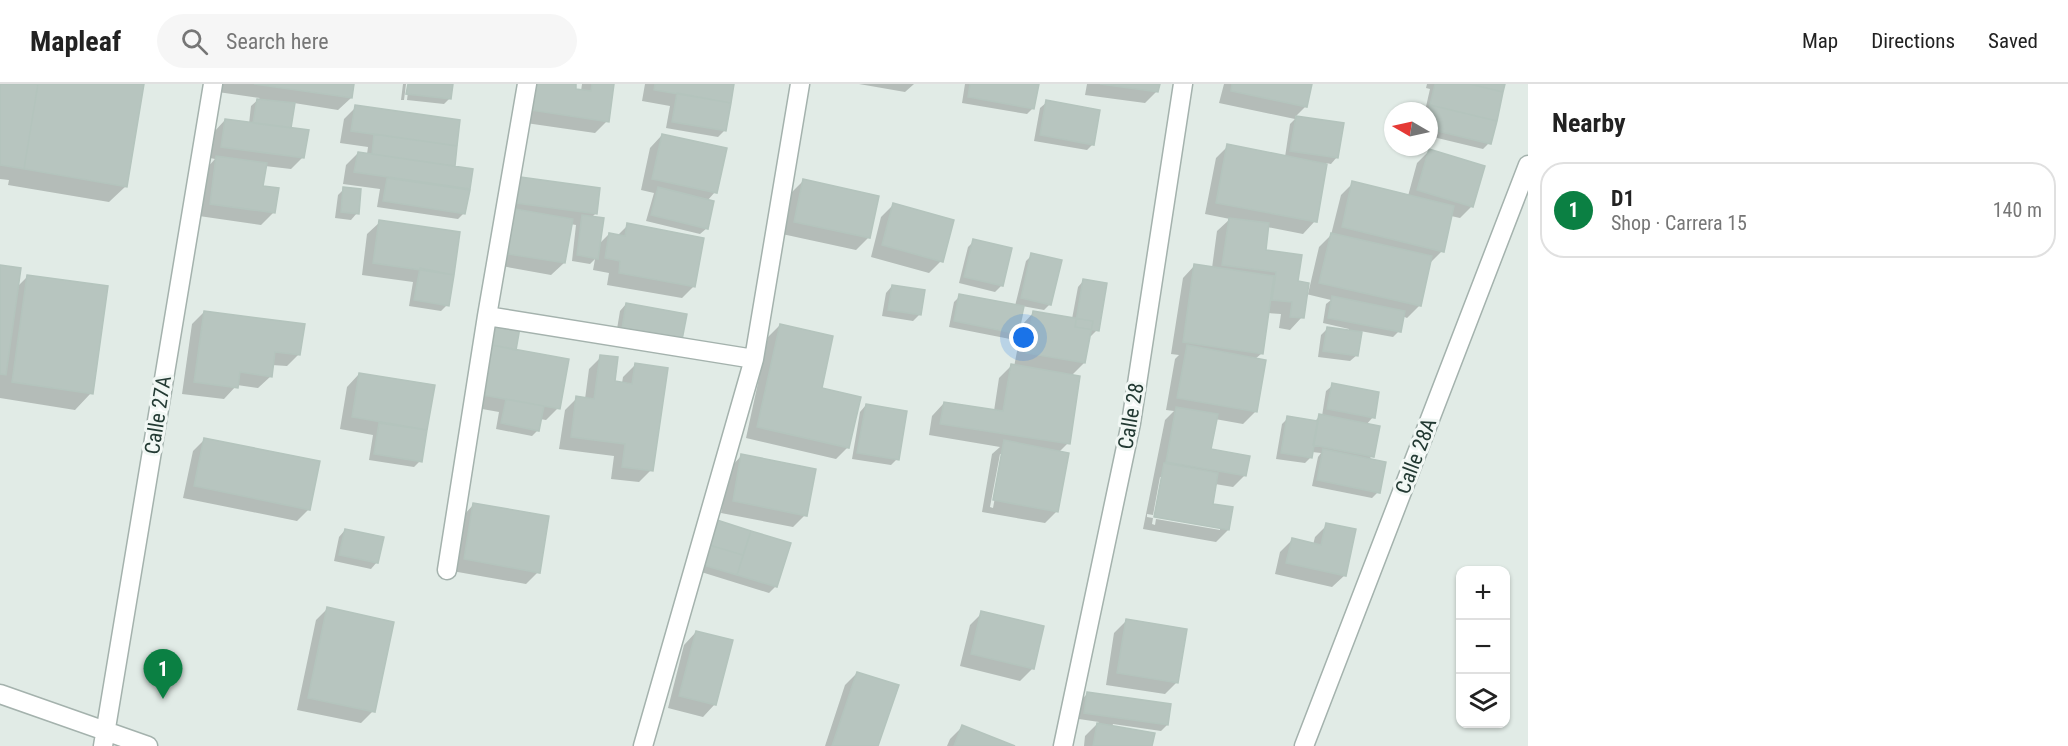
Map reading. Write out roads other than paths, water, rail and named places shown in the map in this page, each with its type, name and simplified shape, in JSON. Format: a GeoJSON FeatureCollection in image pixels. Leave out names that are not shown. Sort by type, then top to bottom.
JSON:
{"type":"FeatureCollection","features":[{"type":"Feature","properties":{"kind":"street","name":"Calle 27A"},"geometry":{"type":"LineString","coordinates":[[104,738],[213,84]]}},
{"type":"Feature","properties":{"kind":"street"},"geometry":{"type":"LineString","coordinates":[[447,570],[527,84]]}},
{"type":"Feature","properties":{"kind":"street"},"geometry":{"type":"LineString","coordinates":[[643,746],[753,359],[800,84]]}},
{"type":"Feature","properties":{"kind":"street","name":"Calle 28"},"geometry":{"type":"LineString","coordinates":[[1064,746],[1131,423],[1183,84]]}},
{"type":"Feature","properties":{"kind":"street","name":"Calle 28A"},"geometry":{"type":"LineString","coordinates":[[1304,746],[1528,165]]}},
{"type":"Feature","properties":{"kind":"street"},"geometry":{"type":"LineString","coordinates":[[487,316],[753,359]]}},
{"type":"Feature","properties":{"kind":"street"},"geometry":{"type":"LineString","coordinates":[[0,694],[104,738],[148,746]]}},
{"type":"Feature","properties":{"kind":"place","name":"D1"},"geometry":{"type":"Point","coordinates":[163,699]}}]}
